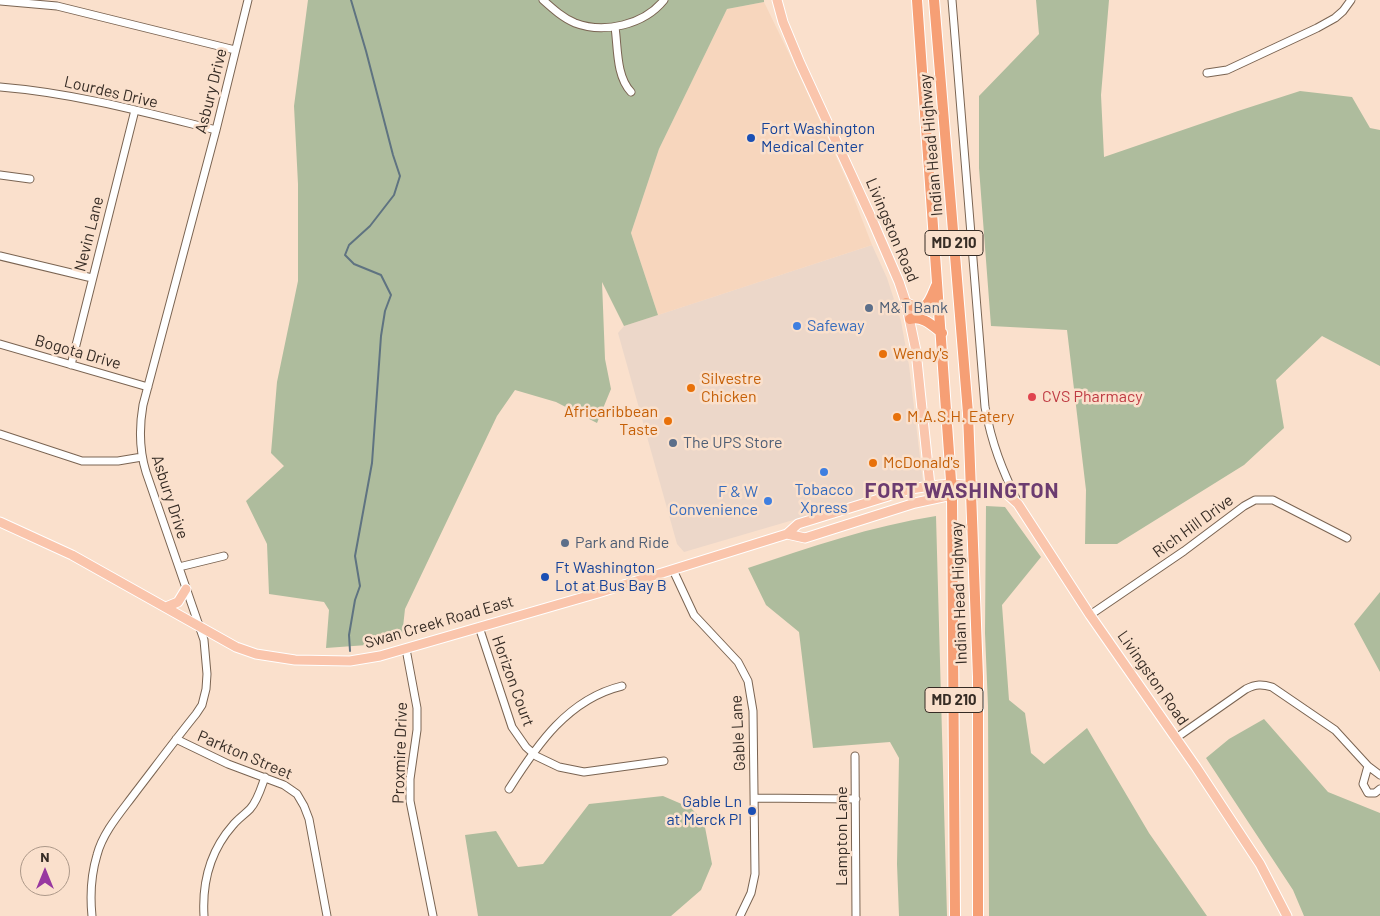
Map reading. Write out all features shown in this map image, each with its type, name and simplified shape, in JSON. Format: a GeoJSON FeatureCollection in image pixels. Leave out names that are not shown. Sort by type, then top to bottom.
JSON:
{"type":"FeatureCollection","features":[{"type":"Feature","properties":{"kind":"highway","name":"Indian Head Highway"},"geometry":{"type":"LineString","coordinates":[[917,0],[952,484],[955,916]]}},
{"type":"Feature","properties":{"kind":"highway","name":"Indian Head Highway"},"geometry":{"type":"LineString","coordinates":[[934,0],[968,413],[978,677],[978,916]]}},
{"type":"Feature","properties":{"kind":"highway"},"geometry":{"type":"LineString","coordinates":[[906,303],[913,307],[924,307],[929,304],[937,282]]}},
{"type":"Feature","properties":{"kind":"highway"},"geometry":{"type":"LineString","coordinates":[[910,319],[915,317],[925,321],[942,333]]}},
{"type":"Feature","properties":{"kind":"main road","name":"Livingston Road"},"geometry":{"type":"LineString","coordinates":[[777,0],[783,22],[800,63],[878,231],[906,303],[916,352],[930,486]]}},
{"type":"Feature","properties":{"kind":"main road","name":"Swan Creek Road East"},"geometry":{"type":"LineString","coordinates":[[0,522],[72,555],[199,627],[246,651],[295,660],[350,661],[406,649],[598,593],[787,534],[798,524],[911,489],[952,484],[970,487]]}},
{"type":"Feature","properties":{"kind":"main road","name":"Livingston Road"},"geometry":{"type":"LineString","coordinates":[[970,487],[995,488],[1007,494],[1018,504],[1090,615],[1176,738],[1260,864],[1287,916]]}},
{"type":"Feature","properties":{"kind":"main road","name":"Swan Creek Road East"},"geometry":{"type":"LineString","coordinates":[[787,534],[805,538],[914,503],[952,496],[970,487]]}},
{"type":"Feature","properties":{"kind":"main road"},"geometry":{"type":"LineString","coordinates":[[166,607],[178,602],[186,589]]}},
{"type":"Feature","properties":{"kind":"street","name":"Asbury Drive"},"geometry":{"type":"LineString","coordinates":[[92,916],[90,903],[93,875],[97,854],[102,843],[120,813],[202,705],[206,689],[207,674],[204,640],[142,457],[140,439],[141,417],[248,0]]}},
{"type":"Feature","properties":{"kind":"street"},"geometry":{"type":"LineString","coordinates":[[544,0],[554,11],[574,22],[590,27],[615,27],[645,16],[664,0]]}},
{"type":"Feature","properties":{"kind":"street"},"geometry":{"type":"LineString","coordinates":[[952,0],[985,407],[989,432],[998,459],[1018,504]]}},
{"type":"Feature","properties":{"kind":"street"},"geometry":{"type":"LineString","coordinates":[[1207,73],[1227,70],[1317,28],[1335,18],[1351,0]]}},
{"type":"Feature","properties":{"kind":"street"},"geometry":{"type":"LineString","coordinates":[[0,1],[58,3],[235,50]]}},
{"type":"Feature","properties":{"kind":"street"},"geometry":{"type":"LineString","coordinates":[[615,27],[621,72],[624,84],[631,92]]}},
{"type":"Feature","properties":{"kind":"street","name":"Lourdes Drive"},"geometry":{"type":"LineString","coordinates":[[0,87],[48,92],[102,102],[216,130]]}},
{"type":"Feature","properties":{"kind":"street","name":"Nevin Lane"},"geometry":{"type":"LineString","coordinates":[[70,365],[135,110]]}},
{"type":"Feature","properties":{"kind":"street"},"geometry":{"type":"LineString","coordinates":[[0,175],[30,179]]}},
{"type":"Feature","properties":{"kind":"street"},"geometry":{"type":"LineString","coordinates":[[0,256],[92,278]]}},
{"type":"Feature","properties":{"kind":"street","name":"Bogota Drive"},"geometry":{"type":"LineString","coordinates":[[0,344],[148,387]]}},
{"type":"Feature","properties":{"kind":"street"},"geometry":{"type":"LineString","coordinates":[[0,434],[82,461],[118,461],[142,457]]}},
{"type":"Feature","properties":{"kind":"street","name":"Rich Hill Drive"},"geometry":{"type":"LineString","coordinates":[[1090,615],[1255,500],[1273,500],[1347,538]]}},
{"type":"Feature","properties":{"kind":"street"},"geometry":{"type":"LineString","coordinates":[[179,567],[224,556]]}},
{"type":"Feature","properties":{"kind":"street","name":"Gable Lane"},"geometry":{"type":"LineString","coordinates":[[673,570],[694,615],[733,655],[748,681],[753,711],[755,874],[751,893],[740,916]]}},
{"type":"Feature","properties":{"kind":"street","name":"Horizon Court"},"geometry":{"type":"LineString","coordinates":[[479,627],[512,727],[532,753],[542,760],[559,767],[584,772],[664,761]]}},
{"type":"Feature","properties":{"kind":"street","name":"Proxmire Drive"},"geometry":{"type":"LineString","coordinates":[[406,649],[417,708],[417,730],[410,779],[410,801],[432,916]]}},
{"type":"Feature","properties":{"kind":"street"},"geometry":{"type":"LineString","coordinates":[[1176,738],[1246,689],[1255,685],[1263,685],[1272,687],[1335,730],[1368,766],[1380,775]]}},
{"type":"Feature","properties":{"kind":"street"},"geometry":{"type":"LineString","coordinates":[[509,789],[532,753],[575,707],[608,690],[622,686]]}},
{"type":"Feature","properties":{"kind":"street","name":"Parkton Street"},"geometry":{"type":"LineString","coordinates":[[176,739],[228,764],[284,785],[298,794],[309,819],[327,916]]}},
{"type":"Feature","properties":{"kind":"street","name":"Lampton Lane"},"geometry":{"type":"LineString","coordinates":[[855,756],[856,916]]}},
{"type":"Feature","properties":{"kind":"street"},"geometry":{"type":"LineString","coordinates":[[1368,766],[1363,781],[1363,788],[1368,794],[1375,793],[1380,789]]}},
{"type":"Feature","properties":{"kind":"street"},"geometry":{"type":"LineString","coordinates":[[204,916],[204,888],[209,864],[224,836],[253,805],[260,792],[264,777]]}},
{"type":"Feature","properties":{"kind":"street"},"geometry":{"type":"LineString","coordinates":[[755,798],[856,799]]}},
{"type":"Feature","properties":{"kind":"shaded area"},"geometry":{"type":"Polygon","coordinates":[[[764,2],[848,183],[872,245],[658,315],[631,233],[659,149],[727,9],[764,2]]]}},
{"type":"Feature","properties":{"kind":"shaded area"},"geometry":{"type":"Polygon","coordinates":[[[872,245],[887,278],[901,321],[909,365],[923,482],[684,552],[677,544],[618,333],[624,326],[872,245]]]}},
{"type":"Feature","properties":{"kind":"green space"},"geometry":{"type":"Polygon","coordinates":[[[308,0],[764,0],[764,2],[727,9],[659,149],[631,233],[658,315],[624,326],[602,282],[605,359],[611,389],[597,423],[556,402],[515,390],[497,416],[405,609],[402,636],[367,645],[326,648],[329,610],[324,602],[269,594],[267,544],[246,501],[284,466],[271,453],[277,382],[298,281],[298,184],[294,106],[308,0]]]}},
{"type":"Feature","properties":{"kind":"green space"},"geometry":{"type":"Polygon","coordinates":[[[1036,0],[1109,0],[1101,95],[1104,157],[1300,91],[1352,97],[1370,128],[1380,130],[1380,366],[1322,336],[1276,380],[1284,428],[1244,465],[1117,544],[1085,544],[1086,490],[1067,330],[991,326],[979,168],[979,96],[1039,34],[1036,0]]]}},
{"type":"Feature","properties":{"kind":"green space"},"geometry":{"type":"Polygon","coordinates":[[[986,506],[1005,507],[1041,557],[1002,605],[1009,700],[1025,713],[1031,753],[1044,764],[1087,728],[1149,833],[1207,916],[989,916],[988,706],[985,633],[986,506]]]}},
{"type":"Feature","properties":{"kind":"green space"},"geometry":{"type":"Polygon","coordinates":[[[936,516],[947,916],[899,916],[897,864],[899,758],[890,742],[813,748],[799,632],[766,605],[748,568],[865,531],[936,516]]]}},
{"type":"Feature","properties":{"kind":"green space"},"geometry":{"type":"Polygon","coordinates":[[[1380,592],[1380,672],[1354,624],[1380,592]]]}},
{"type":"Feature","properties":{"kind":"green space"},"geometry":{"type":"Polygon","coordinates":[[[1264,719],[1328,792],[1380,813],[1380,916],[1304,916],[1293,890],[1206,758],[1229,739],[1264,719]]]}},
{"type":"Feature","properties":{"kind":"green space"},"geometry":{"type":"Polygon","coordinates":[[[663,796],[691,808],[704,822],[712,864],[701,890],[671,916],[478,916],[465,835],[496,831],[518,867],[543,864],[589,804],[663,796]]]}},
{"type":"Feature","properties":{"kind":"waterway"},"geometry":{"type":"LineString","coordinates":[[350,651],[349,635],[355,600],[360,586],[355,556],[372,463],[381,336],[385,311],[391,295],[381,275],[354,264],[345,255],[349,245],[370,226],[394,195],[400,176],[351,0]]}},
{"type":"Feature","properties":{"kind":"place","name":"Fort Washington Medical Center"},"geometry":{"type":"Point","coordinates":[751,138]}},
{"type":"Feature","properties":{"kind":"place","name":"M&T Bank"},"geometry":{"type":"Point","coordinates":[869,308]}},
{"type":"Feature","properties":{"kind":"place","name":"Safeway"},"geometry":{"type":"Point","coordinates":[797,326]}},
{"type":"Feature","properties":{"kind":"place","name":"Wendy's"},"geometry":{"type":"Point","coordinates":[883,354]}},
{"type":"Feature","properties":{"kind":"place","name":"Silvestre Chicken"},"geometry":{"type":"Point","coordinates":[691,388]}},
{"type":"Feature","properties":{"kind":"place","name":"CVS Pharmacy"},"geometry":{"type":"Point","coordinates":[1032,397]}},
{"type":"Feature","properties":{"kind":"place","name":"M.A.S.H. Eatery"},"geometry":{"type":"Point","coordinates":[897,417]}},
{"type":"Feature","properties":{"kind":"place","name":"Africaribbean Taste"},"geometry":{"type":"Point","coordinates":[668,421]}},
{"type":"Feature","properties":{"kind":"place","name":"The UPS Store"},"geometry":{"type":"Point","coordinates":[673,443]}},
{"type":"Feature","properties":{"kind":"place","name":"McDonald's"},"geometry":{"type":"Point","coordinates":[873,463]}},
{"type":"Feature","properties":{"kind":"place","name":"Tobacco Xpress"},"geometry":{"type":"Point","coordinates":[824,472]}},
{"type":"Feature","properties":{"kind":"place","name":"F & W Convenience"},"geometry":{"type":"Point","coordinates":[768,501]}},
{"type":"Feature","properties":{"kind":"place","name":"Park and Ride"},"geometry":{"type":"Point","coordinates":[565,543]}},
{"type":"Feature","properties":{"kind":"place","name":"Ft Washington Lot at Bus Bay B"},"geometry":{"type":"Point","coordinates":[545,577]}},
{"type":"Feature","properties":{"kind":"place","name":"Gable Ln at Merck Pl"},"geometry":{"type":"Point","coordinates":[752,811]}},
{"type":"Feature","properties":{"kind":"district","name":"FORT WASHINGTON"},"geometry":{"type":"Point","coordinates":[962,491]}}]}
